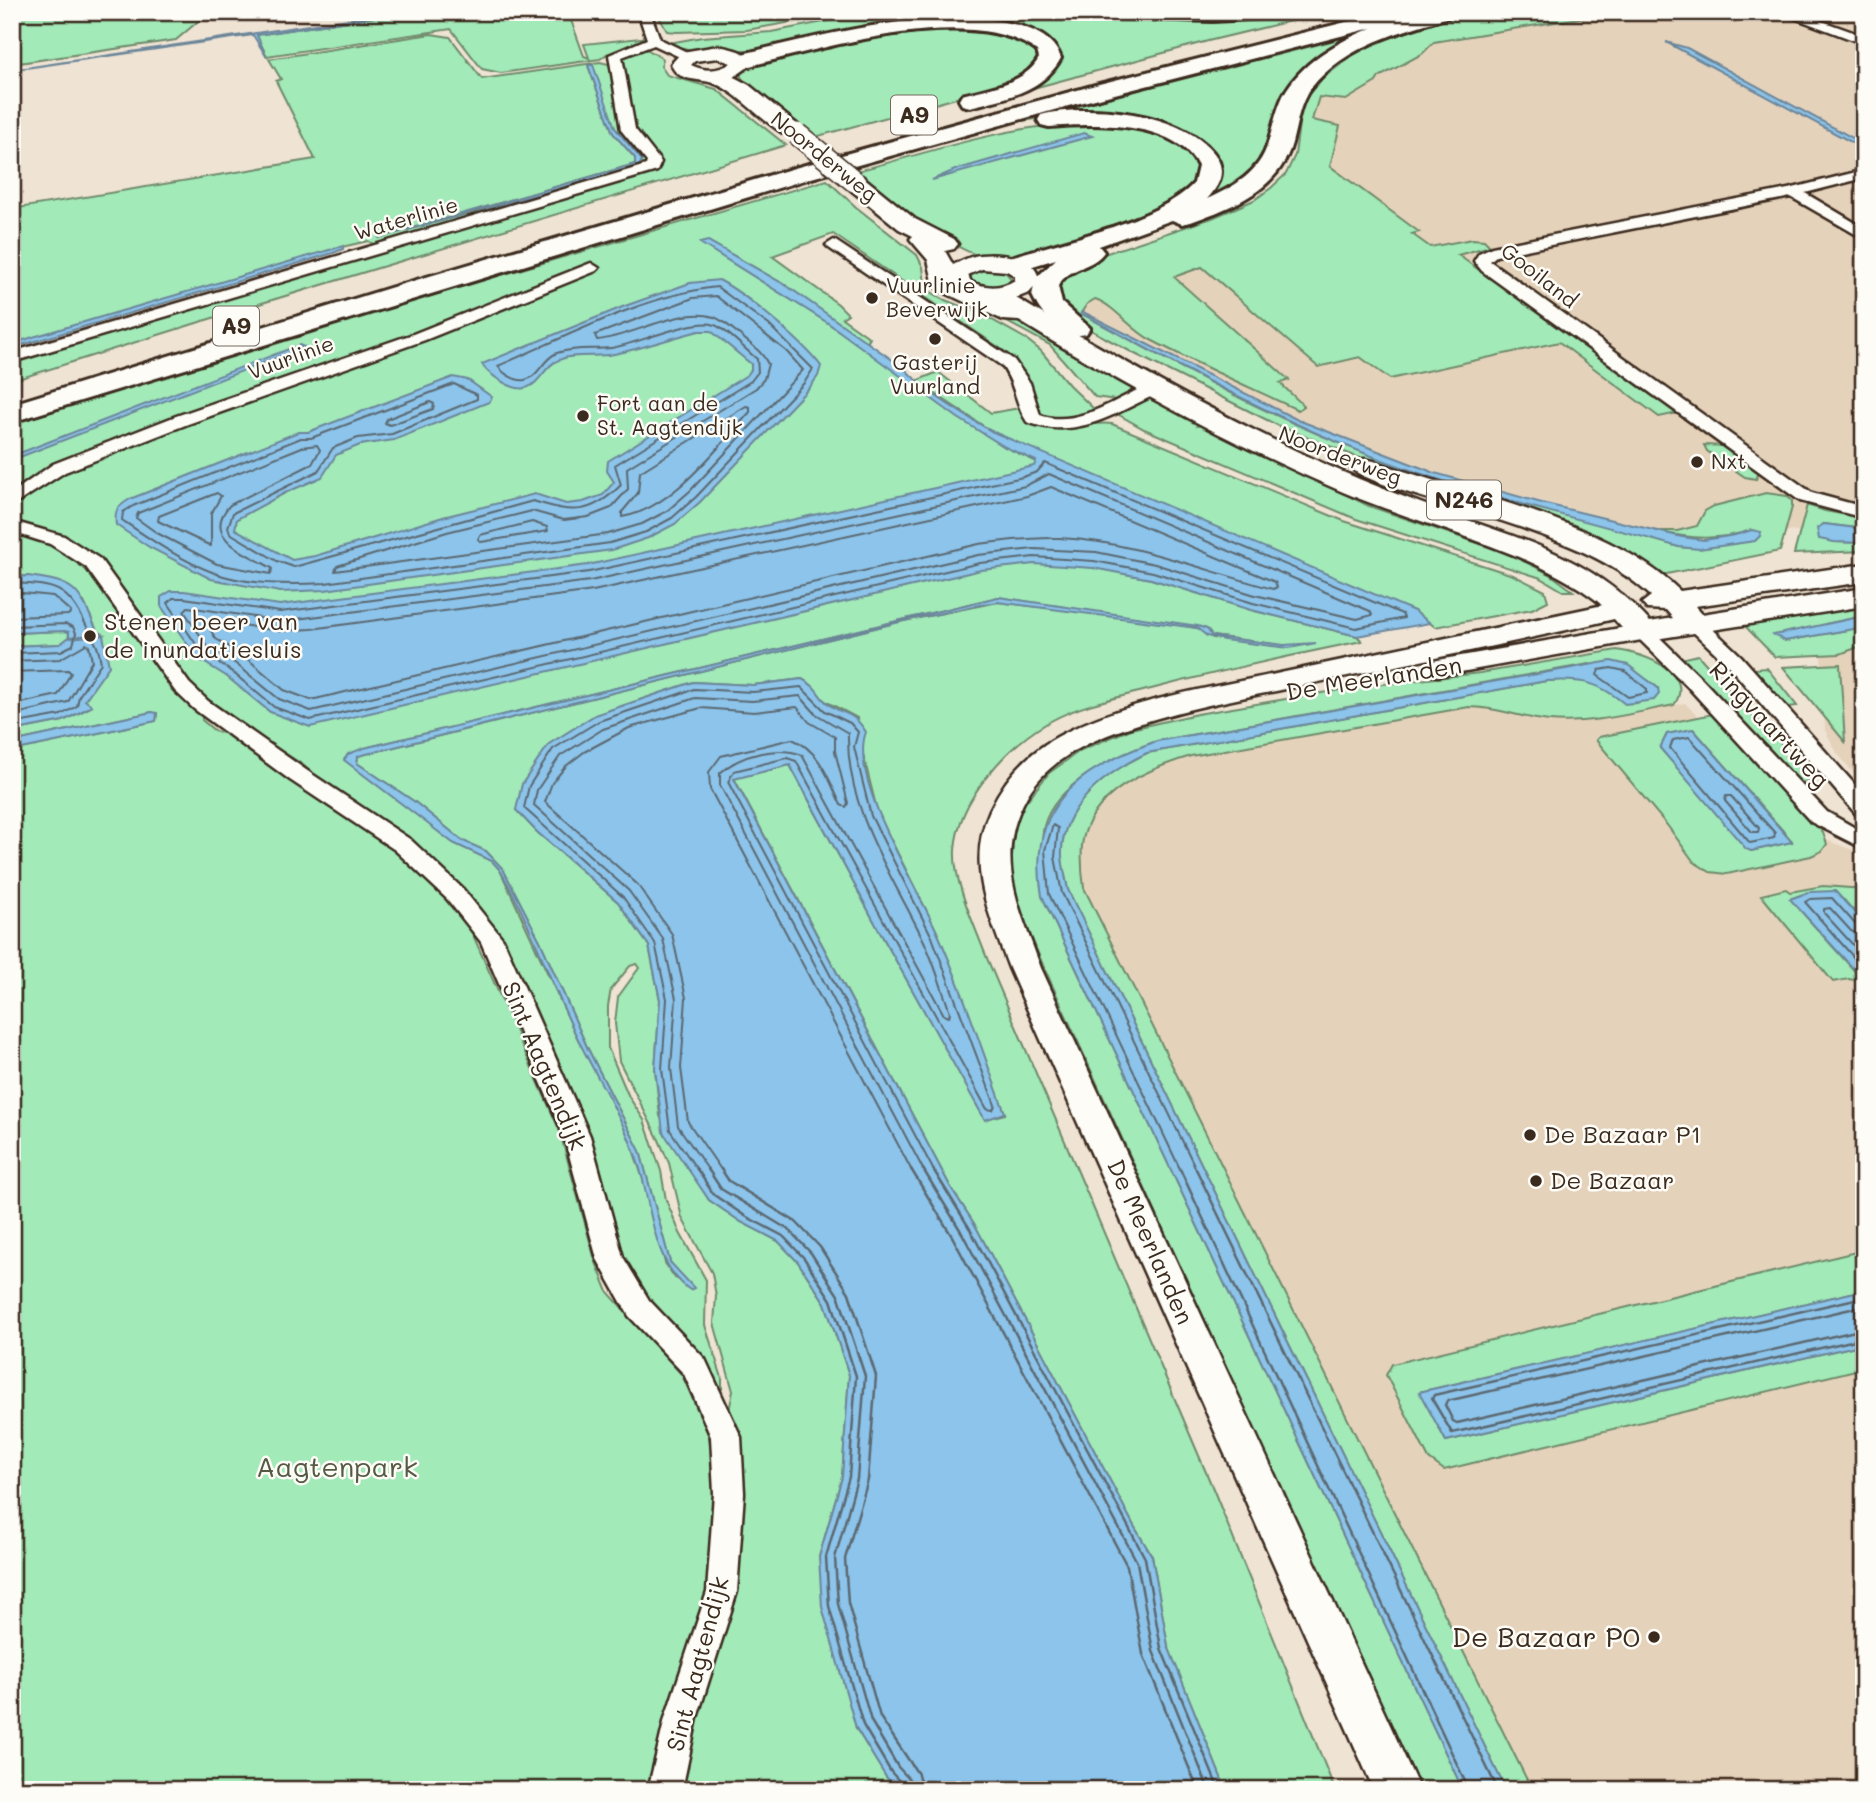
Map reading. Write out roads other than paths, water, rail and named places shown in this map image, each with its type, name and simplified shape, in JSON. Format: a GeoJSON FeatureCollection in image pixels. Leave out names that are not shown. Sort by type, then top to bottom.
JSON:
{"type":"FeatureCollection","features":[{"type":"Feature","properties":{"kind":"highway"},"geometry":{"type":"LineString","coordinates":[[732,71],[968,12]]}},
{"type":"Feature","properties":{"kind":"highway"},"geometry":{"type":"LineString","coordinates":[[1109,12],[1213,15],[1265,12]]}},
{"type":"Feature","properties":{"kind":"highway","name":"A9"},"geometry":{"type":"LineString","coordinates":[[12,396],[460,257],[1085,80],[1220,44],[1358,12]]}},
{"type":"Feature","properties":{"kind":"highway","name":"A9"},"geometry":{"type":"LineString","coordinates":[[853,170],[1090,93],[1412,12]]}},
{"type":"Feature","properties":{"kind":"highway"},"geometry":{"type":"LineString","coordinates":[[1012,280],[1107,242],[1195,212],[1248,187],[1265,173],[1273,161],[1279,148],[1290,103],[1314,71],[1334,55],[1358,42],[1446,12]]}},
{"type":"Feature","properties":{"kind":"highway","name":"A9"},"geometry":{"type":"LineString","coordinates":[[732,71],[873,34],[943,24],[976,24],[1006,29],[1025,35],[1045,47],[1050,58],[1034,77],[1003,90],[944,107]]}},
{"type":"Feature","properties":{"kind":"highway","name":"A9"},"geometry":{"type":"LineString","coordinates":[[12,413],[514,258],[853,170],[1007,126],[1070,117],[1130,121],[1174,134],[1203,152],[1210,164],[1206,186],[1178,207],[1012,280]]}},
{"type":"Feature","properties":{"kind":"highway"},"geometry":{"type":"LineString","coordinates":[[780,153],[840,136]]}},
{"type":"Feature","properties":{"kind":"highway"},"geometry":{"type":"LineString","coordinates":[[630,198],[665,187]]}},
{"type":"Feature","properties":{"kind":"highway","name":"A9"},"geometry":{"type":"LineString","coordinates":[[460,257],[507,237]]}},
{"type":"Feature","properties":{"kind":"highway"},"geometry":{"type":"LineString","coordinates":[[1069,333],[1050,306],[1046,295],[1047,282],[1054,271],[1067,262],[1107,242]]}},
{"type":"Feature","properties":{"kind":"main road"},"geometry":{"type":"LineString","coordinates":[[708,52],[732,71],[694,74],[682,68],[681,64],[690,56],[708,52]]}},
{"type":"Feature","properties":{"kind":"main road","name":"Noorderweg"},"geometry":{"type":"LineString","coordinates":[[732,71],[797,134],[853,170],[915,231],[938,256],[942,266],[941,275],[947,285],[1069,333],[1316,448],[1379,472],[1540,524],[1584,543],[1653,582],[1694,622]]}},
{"type":"Feature","properties":{"kind":"main road","name":"Noorderweg"},"geometry":{"type":"LineString","coordinates":[[915,231],[971,264]]}},
{"type":"Feature","properties":{"kind":"main road","name":"N246"},"geometry":{"type":"LineString","coordinates":[[971,264],[1012,280],[962,287],[956,276],[971,264]]}},
{"type":"Feature","properties":{"kind":"main road","name":"Noorderweg"},"geometry":{"type":"LineString","coordinates":[[1012,280],[1069,333],[1153,389],[1319,472],[1531,552],[1602,591],[1643,632]]}},
{"type":"Feature","properties":{"kind":"main road"},"geometry":{"type":"LineString","coordinates":[[1622,609],[1815,578],[1864,573]]}},
{"type":"Feature","properties":{"kind":"main road"},"geometry":{"type":"LineString","coordinates":[[1643,632],[1864,597]]}},
{"type":"Feature","properties":{"kind":"main road","name":"De Meerlanden"},"geometry":{"type":"LineString","coordinates":[[1397,1790],[1026,968],[998,893],[994,846],[1000,818],[1022,779],[1054,751],[1105,727],[1175,704],[1622,609]]}},
{"type":"Feature","properties":{"kind":"main road","name":"De Meerlanden"},"geometry":{"type":"LineString","coordinates":[[1105,727],[1176,711],[1532,653],[1643,632]]}},
{"type":"Feature","properties":{"kind":"street"},"geometry":{"type":"LineString","coordinates":[[643,12],[654,41],[690,56]]}},
{"type":"Feature","properties":{"kind":"street"},"geometry":{"type":"LineString","coordinates":[[1784,12],[1864,40]]}},
{"type":"Feature","properties":{"kind":"street","name":"Waterlinie"},"geometry":{"type":"LineString","coordinates":[[12,357],[652,168],[654,162],[649,153],[628,130],[615,55],[654,41]]}},
{"type":"Feature","properties":{"kind":"street","name":"Gooiland"},"geometry":{"type":"LineString","coordinates":[[1864,174],[1793,192],[1492,252],[1483,256],[1482,261],[1487,268],[1806,497],[1864,513]]}},
{"type":"Feature","properties":{"kind":"street"},"geometry":{"type":"LineString","coordinates":[[1793,192],[1864,235]]}},
{"type":"Feature","properties":{"kind":"street"},"geometry":{"type":"LineString","coordinates":[[834,245],[1008,363],[1018,374],[1034,418],[1049,424],[1079,423],[1153,389]]}},
{"type":"Feature","properties":{"kind":"street","name":"Vuurlinie"},"geometry":{"type":"LineString","coordinates":[[12,501],[59,468],[182,420],[419,337],[591,268]]}},
{"type":"Feature","properties":{"kind":"street","name":"Sint Aagtendijk"},"geometry":{"type":"LineString","coordinates":[[12,526],[57,540],[93,563],[182,687],[201,705],[298,775],[403,845],[455,894],[491,939],[577,1136],[610,1259],[639,1308],[695,1367],[726,1437],[729,1493],[722,1592],[681,1718],[665,1790]]}},
{"type":"Feature","properties":{"kind":"street","name":"Ringvaartweg"},"geometry":{"type":"LineString","coordinates":[[1694,622],[1734,660],[1864,809]]}},
{"type":"Feature","properties":{"kind":"street","name":"Ringvaartweg"},"geometry":{"type":"LineString","coordinates":[[1643,632],[1695,683],[1819,817],[1864,842]]}},
{"type":"Feature","properties":{"kind":"water"},"geometry":{"type":"Polygon","coordinates":[[[407,12],[257,35],[266,56],[253,35],[12,70],[407,12]]]}},
{"type":"Feature","properties":{"kind":"water"},"geometry":{"type":"Polygon","coordinates":[[[1666,42],[1687,48],[1864,144],[1864,149],[1666,42]]]}},
{"type":"Feature","properties":{"kind":"water"},"geometry":{"type":"Polygon","coordinates":[[[588,65],[593,65],[615,128],[642,160],[639,167],[378,238],[635,164],[635,158],[613,133],[588,65]]]}},
{"type":"Feature","properties":{"kind":"water"},"geometry":{"type":"Polygon","coordinates":[[[1084,133],[1092,136],[932,180],[955,170],[1084,133]]]}},
{"type":"Feature","properties":{"kind":"water"},"geometry":{"type":"Polygon","coordinates":[[[708,241],[787,286],[904,368],[956,410],[991,431],[1414,611],[1430,623],[1357,636],[1251,610],[1151,579],[1093,568],[1034,564],[981,570],[310,727],[270,712],[226,676],[197,658],[161,606],[161,597],[171,591],[280,605],[588,565],[1034,466],[1036,461],[1005,447],[958,418],[828,323],[700,243],[708,241]]]}},
{"type":"Feature","properties":{"kind":"water"},"geometry":{"type":"Polygon","coordinates":[[[343,246],[343,249],[333,253],[12,348],[12,344],[33,337],[343,246]]]}},
{"type":"Feature","properties":{"kind":"water"},"geometry":{"type":"Polygon","coordinates":[[[719,280],[773,319],[821,366],[810,387],[700,502],[675,524],[648,538],[612,550],[325,590],[280,592],[211,579],[149,547],[116,525],[117,509],[130,499],[298,432],[308,432],[453,377],[468,380],[492,397],[489,402],[394,440],[360,445],[336,455],[322,477],[237,519],[235,529],[292,560],[315,556],[443,517],[535,494],[566,504],[603,495],[614,482],[607,471],[608,461],[747,375],[751,364],[711,331],[699,331],[614,354],[562,359],[550,365],[530,387],[524,388],[503,382],[482,364],[625,306],[690,283],[719,280]]]}},
{"type":"Feature","properties":{"kind":"water"},"geometry":{"type":"Polygon","coordinates":[[[1083,312],[1298,420],[1435,473],[1542,503],[1682,537],[1704,540],[1752,530],[1761,532],[1760,536],[1755,541],[1699,549],[1679,547],[1445,482],[1369,455],[1262,408],[1081,314],[1083,312]]]}},
{"type":"Feature","properties":{"kind":"water"},"geometry":{"type":"Polygon","coordinates":[[[299,345],[304,347],[12,460],[12,456],[299,345]]]}},
{"type":"Feature","properties":{"kind":"water"},"geometry":{"type":"Polygon","coordinates":[[[1824,524],[1864,529],[1864,543],[1819,539],[1817,528],[1824,524]]]}},
{"type":"Feature","properties":{"kind":"water"},"geometry":{"type":"Polygon","coordinates":[[[28,576],[56,581],[73,590],[85,605],[97,631],[103,634],[69,637],[69,632],[65,631],[12,633],[12,577],[28,576]]]}},
{"type":"Feature","properties":{"kind":"water"},"geometry":{"type":"Polygon","coordinates":[[[998,597],[1198,626],[1207,629],[1212,636],[1284,645],[1316,643],[1289,648],[1224,640],[1207,636],[1197,628],[998,602],[899,622],[358,756],[357,763],[415,802],[463,841],[486,851],[503,869],[540,941],[587,1047],[640,1151],[670,1262],[694,1288],[690,1290],[679,1280],[663,1255],[630,1142],[576,1035],[521,910],[500,870],[492,861],[453,843],[344,760],[348,754],[364,748],[998,597]]]}},
{"type":"Feature","properties":{"kind":"water"},"geometry":{"type":"Polygon","coordinates":[[[1864,616],[1864,627],[1785,641],[1774,635],[1864,616]]]}},
{"type":"Feature","properties":{"kind":"water"},"geometry":{"type":"Polygon","coordinates":[[[103,635],[109,666],[85,700],[92,706],[63,721],[12,731],[12,646],[60,644],[68,638],[103,635]]]}},
{"type":"Feature","properties":{"kind":"water"},"geometry":{"type":"Polygon","coordinates":[[[1611,661],[1628,665],[1658,688],[1659,694],[1654,700],[1625,704],[1606,690],[1588,683],[1546,681],[1147,753],[1116,770],[1088,793],[1068,822],[1063,839],[1062,857],[1068,890],[1506,1790],[1463,1790],[1042,896],[1039,865],[1042,838],[1051,815],[1064,795],[1082,778],[1103,764],[1157,741],[1611,661]]]}},
{"type":"Feature","properties":{"kind":"water"},"geometry":{"type":"Polygon","coordinates":[[[802,679],[832,707],[856,719],[866,732],[863,752],[867,777],[876,804],[947,956],[1005,1113],[985,1120],[790,765],[734,779],[950,1186],[975,1225],[1152,1556],[1168,1646],[1226,1790],[899,1790],[886,1777],[856,1728],[822,1607],[819,1557],[842,1477],[849,1375],[825,1303],[798,1262],[778,1241],[741,1222],[709,1200],[663,1132],[655,1069],[660,1000],[649,946],[618,902],[537,832],[516,810],[522,784],[549,744],[595,715],[693,682],[753,685],[802,679]]]}},
{"type":"Feature","properties":{"kind":"water"},"geometry":{"type":"Polygon","coordinates":[[[157,713],[156,721],[12,751],[12,742],[157,713]]]}},
{"type":"Feature","properties":{"kind":"water"},"geometry":{"type":"Polygon","coordinates":[[[1693,729],[1792,842],[1751,851],[1746,849],[1660,748],[1667,734],[1693,729]]]}},
{"type":"Feature","properties":{"kind":"water"},"geometry":{"type":"Polygon","coordinates":[[[1835,891],[1864,923],[1864,975],[1860,976],[1790,899],[1809,892],[1835,891]]]}},
{"type":"Feature","properties":{"kind":"water"},"geometry":{"type":"Polygon","coordinates":[[[1864,1290],[1864,1344],[1446,1441],[1419,1392],[1864,1290]]]}},
{"type":"Feature","properties":{"kind":"place","name":"Vuurlinie Beverwijk"},"geometry":{"type":"Point","coordinates":[872,298]}},
{"type":"Feature","properties":{"kind":"place","name":"Gasterij Vuurland"},"geometry":{"type":"Point","coordinates":[935,339]}},
{"type":"Feature","properties":{"kind":"place","name":"Fort aan de St. Aagtendijk"},"geometry":{"type":"Point","coordinates":[583,416]}},
{"type":"Feature","properties":{"kind":"place","name":"Nxt"},"geometry":{"type":"Point","coordinates":[1697,462]}},
{"type":"Feature","properties":{"kind":"place","name":"Stenen beer van de inundatiesluis"},"geometry":{"type":"Point","coordinates":[90,636]}},
{"type":"Feature","properties":{"kind":"place","name":"De Bazaar P1"},"geometry":{"type":"Point","coordinates":[1530,1135]}},
{"type":"Feature","properties":{"kind":"place","name":"De Bazaar"},"geometry":{"type":"Point","coordinates":[1536,1181]}},
{"type":"Feature","properties":{"kind":"place","name":"De Bazaar P0"},"geometry":{"type":"Point","coordinates":[1654,1637]}},
{"type":"Feature","properties":{"kind":"park label","name":"Aagtenpark"},"geometry":{"type":"Point","coordinates":[337,1467]}}]}
